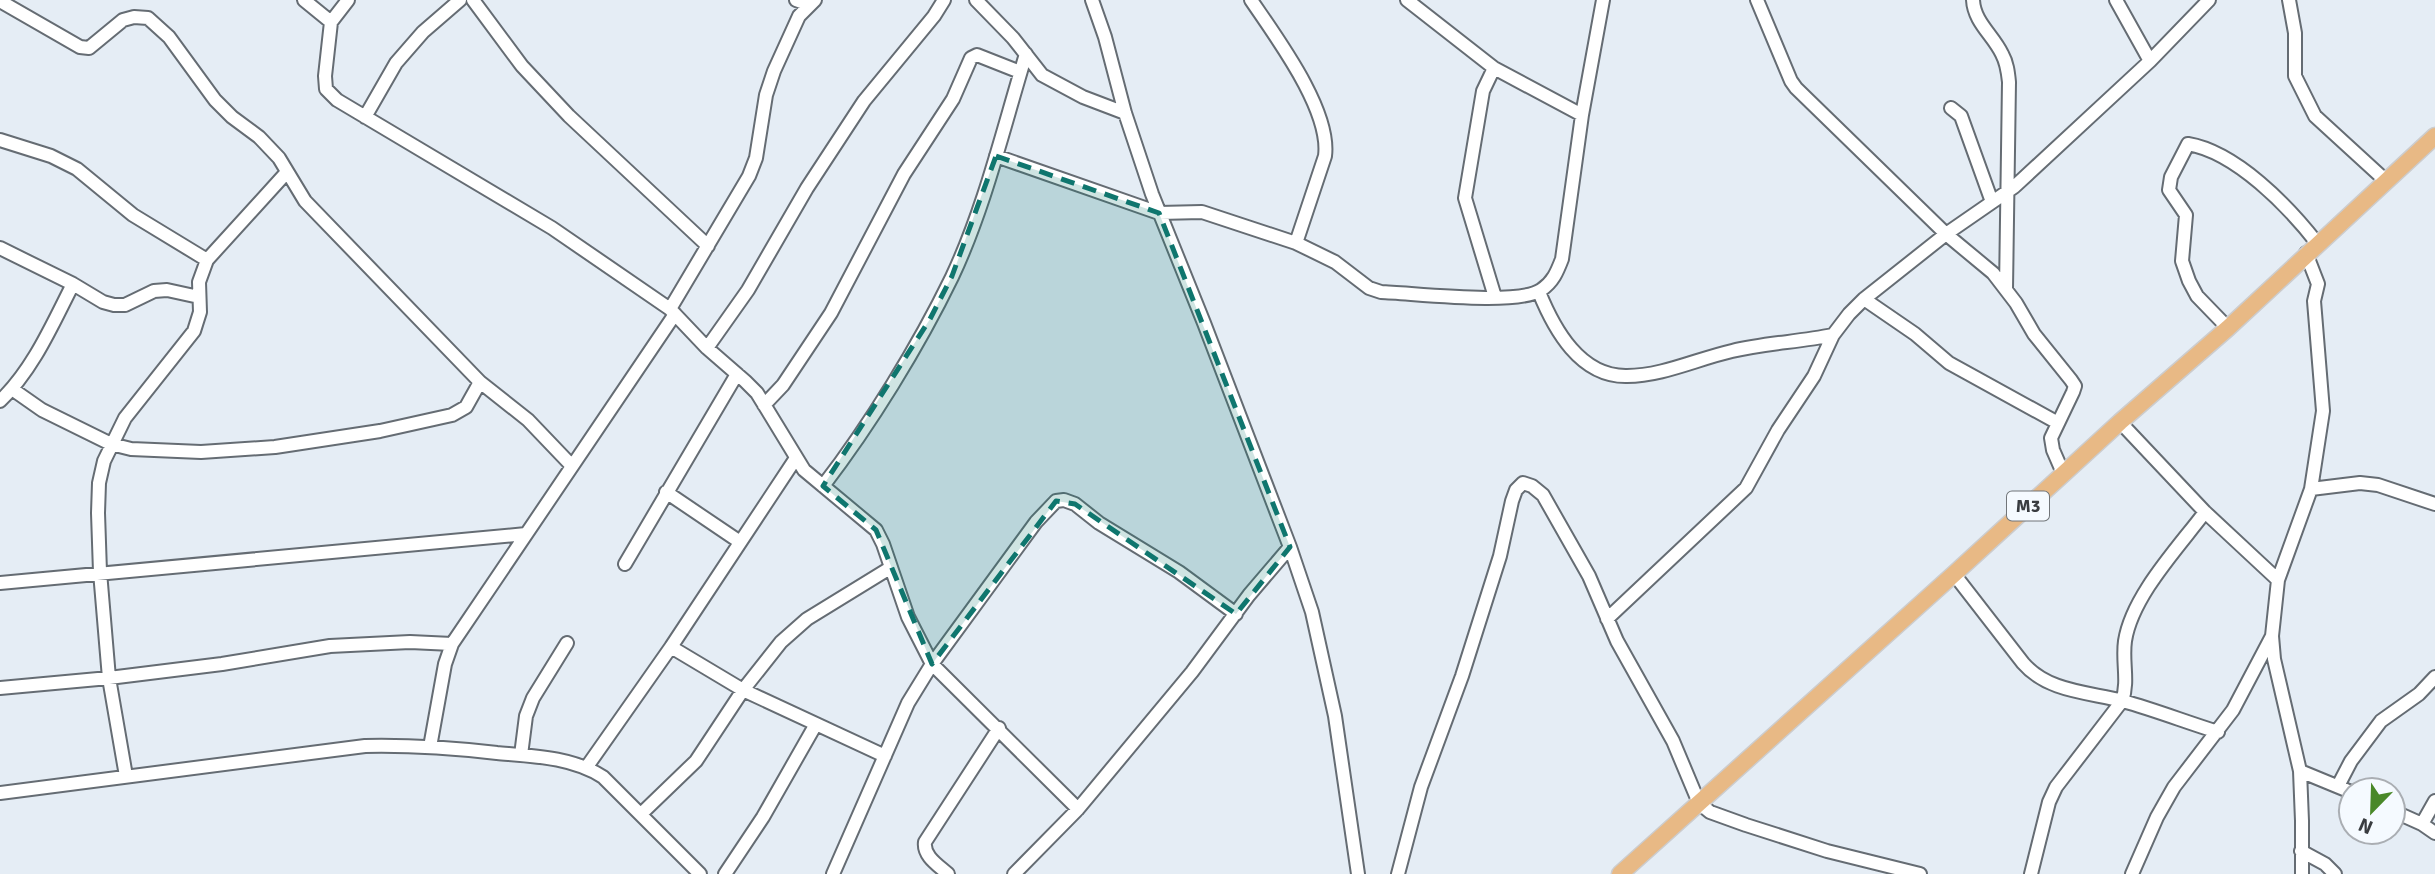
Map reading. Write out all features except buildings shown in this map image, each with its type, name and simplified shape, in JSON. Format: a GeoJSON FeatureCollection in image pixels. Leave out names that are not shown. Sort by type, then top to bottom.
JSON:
{"type":"FeatureCollection","features":[{"type":"Feature","properties":{"kind":"main road","name":"M3"},"geometry":{"type":"LineString","coordinates":[[1620,874],[2063,473],[2228,328],[2435,136]]}},
{"type":"Feature","properties":{"kind":"street"},"geometry":{"type":"LineString","coordinates":[[304,0],[331,22]]}},
{"type":"Feature","properties":{"kind":"street"},"geometry":{"type":"LineString","coordinates":[[348,0],[331,22],[325,76],[327,89],[337,100],[552,228],[672,312],[757,393],[804,470],[876,530],[908,617],[932,664],[1078,809]]}},
{"type":"Feature","properties":{"kind":"street"},"geometry":{"type":"LineString","coordinates":[[365,117],[396,63],[423,32],[460,0]]}},
{"type":"Feature","properties":{"kind":"street"},"geometry":{"type":"LineString","coordinates":[[473,0],[522,66],[569,116],[708,246]]}},
{"type":"Feature","properties":{"kind":"street"},"geometry":{"type":"LineString","coordinates":[[796,0],[813,3]]}},
{"type":"Feature","properties":{"kind":"street"},"geometry":{"type":"LineString","coordinates":[[707,348],[748,290],[807,188],[864,101],[944,0]]}},
{"type":"Feature","properties":{"kind":"street"},"geometry":{"type":"LineString","coordinates":[[976,0],[1042,75],[1083,97],[1125,113]]}},
{"type":"Feature","properties":{"kind":"street"},"geometry":{"type":"LineString","coordinates":[[1091,0],[1159,213],[1290,547],[1312,612],[1340,744],[1358,874]]}},
{"type":"Feature","properties":{"kind":"street"},"geometry":{"type":"LineString","coordinates":[[1251,0],[1291,58],[1316,108],[1325,142],[1325,156],[1296,243]]}},
{"type":"Feature","properties":{"kind":"street"},"geometry":{"type":"LineString","coordinates":[[1407,0],[1494,68],[1581,115]]}},
{"type":"Feature","properties":{"kind":"street"},"geometry":{"type":"LineString","coordinates":[[996,156],[1159,213],[1202,212],[1296,243],[1335,262],[1368,288],[1381,292],[1495,297],[1539,292],[1554,279],[1562,260],[1581,115],[1603,0]]}},
{"type":"Feature","properties":{"kind":"street"},"geometry":{"type":"LineString","coordinates":[[1757,0],[1796,88],[1946,234],[1993,273],[2034,334],[2075,386],[2051,438],[2063,473]]}},
{"type":"Feature","properties":{"kind":"street"},"geometry":{"type":"LineString","coordinates":[[1973,0],[1974,13],[2002,53],[2007,67],[2009,98],[2006,289]]}},
{"type":"Feature","properties":{"kind":"street"},"geometry":{"type":"LineString","coordinates":[[2116,0],[2150,61]]}},
{"type":"Feature","properties":{"kind":"street"},"geometry":{"type":"LineString","coordinates":[[2289,0],[2295,33],[2295,76],[2308,104],[2315,116],[2336,137],[2386,181]]}},
{"type":"Feature","properties":{"kind":"street"},"geometry":{"type":"LineString","coordinates":[[0,1],[80,47],[89,48],[123,20],[134,17],[148,18],[169,37],[215,100],[259,137],[279,158],[305,201],[480,382],[528,420],[572,466]]}},
{"type":"Feature","properties":{"kind":"street"},"geometry":{"type":"LineString","coordinates":[[430,747],[445,664],[453,644],[672,312],[749,176],[756,158],[766,95],[774,71],[799,16],[813,3]]}},
{"type":"Feature","properties":{"kind":"street"},"geometry":{"type":"LineString","coordinates":[[1607,619],[1746,488],[1778,430],[1814,376],[1833,335],[1849,314],[1946,234],[2006,193],[2150,61],[2202,3]]}},
{"type":"Feature","properties":{"kind":"street"},"geometry":{"type":"LineString","coordinates":[[823,486],[849,453],[880,403],[941,298],[957,264],[996,156],[1026,54]]}},
{"type":"Feature","properties":{"kind":"street"},"geometry":{"type":"LineString","coordinates":[[764,405],[783,385],[831,313],[904,174],[953,99],[971,58],[976,55],[1020,72]]}},
{"type":"Feature","properties":{"kind":"street"},"geometry":{"type":"LineString","coordinates":[[1494,68],[1483,91],[1465,198],[1495,297]]}},
{"type":"Feature","properties":{"kind":"street"},"geometry":{"type":"LineString","coordinates":[[1951,107],[1961,116],[1992,202]]}},
{"type":"Feature","properties":{"kind":"street"},"geometry":{"type":"LineString","coordinates":[[0,139],[51,156],[77,169],[133,215],[207,260]]}},
{"type":"Feature","properties":{"kind":"street"},"geometry":{"type":"LineString","coordinates":[[2228,328],[2197,296],[2182,261],[2186,215],[2169,190],[2171,177],[2188,144],[2226,157],[2292,212],[2312,248],[2318,284],[2314,298],[2323,411],[2311,489],[2278,580],[2272,636],[2274,659],[2300,771],[2301,874]]}},
{"type":"Feature","properties":{"kind":"street"},"geometry":{"type":"LineString","coordinates":[[126,776],[109,678],[100,572],[99,483],[104,461],[125,418],[194,331],[200,312],[199,282],[207,260],[288,172]]}},
{"type":"Feature","properties":{"kind":"street"},"geometry":{"type":"LineString","coordinates":[[0,248],[74,284],[103,302],[114,305],[125,305],[154,290],[200,297]]}},
{"type":"Feature","properties":{"kind":"street"},"geometry":{"type":"LineString","coordinates":[[0,401],[12,389],[43,341],[74,284]]}},
{"type":"Feature","properties":{"kind":"street"},"geometry":{"type":"LineString","coordinates":[[1539,292],[1549,319],[1582,360],[1602,372],[1625,377],[1650,374],[1771,343],[1833,335]]}},
{"type":"Feature","properties":{"kind":"street"},"geometry":{"type":"LineString","coordinates":[[1864,299],[1915,334],[1949,363],[2058,423]]}},
{"type":"Feature","properties":{"kind":"street"},"geometry":{"type":"LineString","coordinates":[[625,564],[737,374]]}},
{"type":"Feature","properties":{"kind":"street"},"geometry":{"type":"LineString","coordinates":[[12,389],[42,410],[111,444],[131,449],[201,452],[275,447],[380,431],[461,412],[480,382]]}},
{"type":"Feature","properties":{"kind":"street"},"geometry":{"type":"LineString","coordinates":[[2120,422],[2205,512],[2278,580]]}},
{"type":"Feature","properties":{"kind":"street"},"geometry":{"type":"LineString","coordinates":[[586,768],[671,647],[796,458]]}},
{"type":"Feature","properties":{"kind":"street"},"geometry":{"type":"LineString","coordinates":[[1398,874],[1421,787],[1465,666],[1500,556],[1512,501],[1516,489],[1523,483],[1543,495],[1589,576],[1617,641],[1673,741],[1699,803],[1710,812],[1734,821],[1880,869],[1920,874]]}},
{"type":"Feature","properties":{"kind":"street"},"geometry":{"type":"LineString","coordinates":[[2311,489],[2360,483],[2378,485],[2435,504]]}},
{"type":"Feature","properties":{"kind":"street"},"geometry":{"type":"LineString","coordinates":[[666,492],[740,542]]}},
{"type":"Feature","properties":{"kind":"street"},"geometry":{"type":"LineString","coordinates":[[833,874],[908,703],[932,664],[1036,522],[1056,501],[1064,500],[1074,504],[1098,523],[1179,572],[1236,614]]}},
{"type":"Feature","properties":{"kind":"street"},"geometry":{"type":"LineString","coordinates":[[2031,874],[2049,802],[2056,788],[2122,701],[2126,690],[2124,643],[2134,612],[2145,590],[2205,512]]}},
{"type":"Feature","properties":{"kind":"street"},"geometry":{"type":"LineString","coordinates":[[0,583],[526,534]]}},
{"type":"Feature","properties":{"kind":"street"},"geometry":{"type":"LineString","coordinates":[[1014,874],[1078,809],[1192,672],[1290,547]]}},
{"type":"Feature","properties":{"kind":"street"},"geometry":{"type":"LineString","coordinates":[[641,814],[696,761],[743,690],[781,642],[807,619],[890,568]]}},
{"type":"Feature","properties":{"kind":"street"},"geometry":{"type":"LineString","coordinates":[[1954,574],[2032,674],[2045,682],[2122,701],[2218,732]]}},
{"type":"Feature","properties":{"kind":"street"},"geometry":{"type":"LineString","coordinates":[[2132,874],[2157,817],[2174,787],[2233,710],[2272,636]]}},
{"type":"Feature","properties":{"kind":"street"},"geometry":{"type":"LineString","coordinates":[[0,688],[222,664],[330,646],[410,642],[453,644]]}},
{"type":"Feature","properties":{"kind":"street"},"geometry":{"type":"LineString","coordinates":[[520,755],[526,716],[533,698],[567,643]]}},
{"type":"Feature","properties":{"kind":"street"},"geometry":{"type":"LineString","coordinates":[[671,647],[743,690],[885,756]]}},
{"type":"Feature","properties":{"kind":"street"},"geometry":{"type":"LineString","coordinates":[[2343,776],[2381,720],[2432,686]]}},
{"type":"Feature","properties":{"kind":"street"},"geometry":{"type":"LineString","coordinates":[[725,874],[763,817],[816,724]]}},
{"type":"Feature","properties":{"kind":"street"},"geometry":{"type":"LineString","coordinates":[[948,874],[927,854],[924,849],[925,842],[999,728]]}},
{"type":"Feature","properties":{"kind":"street"},"geometry":{"type":"LineString","coordinates":[[0,793],[332,750],[408,745],[520,755],[559,760],[586,768],[603,777],[700,874]]}},
{"type":"Feature","properties":{"kind":"street"},"geometry":{"type":"LineString","coordinates":[[2300,771],[2337,786]]}},
{"type":"Feature","properties":{"kind":"street"},"geometry":{"type":"LineString","coordinates":[[2422,824],[2435,801]]}},
{"type":"Feature","properties":{"kind":"street"},"geometry":{"type":"LineString","coordinates":[[2407,817],[2435,834]]}},
{"type":"Feature","properties":{"kind":"street"},"geometry":{"type":"LineString","coordinates":[[2301,851],[2325,864],[2335,874]]}},
{"type":"Feature","properties":{"kind":"highlighted area"},"geometry":{"type":"Polygon","coordinates":[[[996,156],[1159,213],[1290,547],[1236,614],[1075,504],[1056,501],[932,664],[876,530],[823,486],[930,319],[952,276],[996,156]]]}}]}
